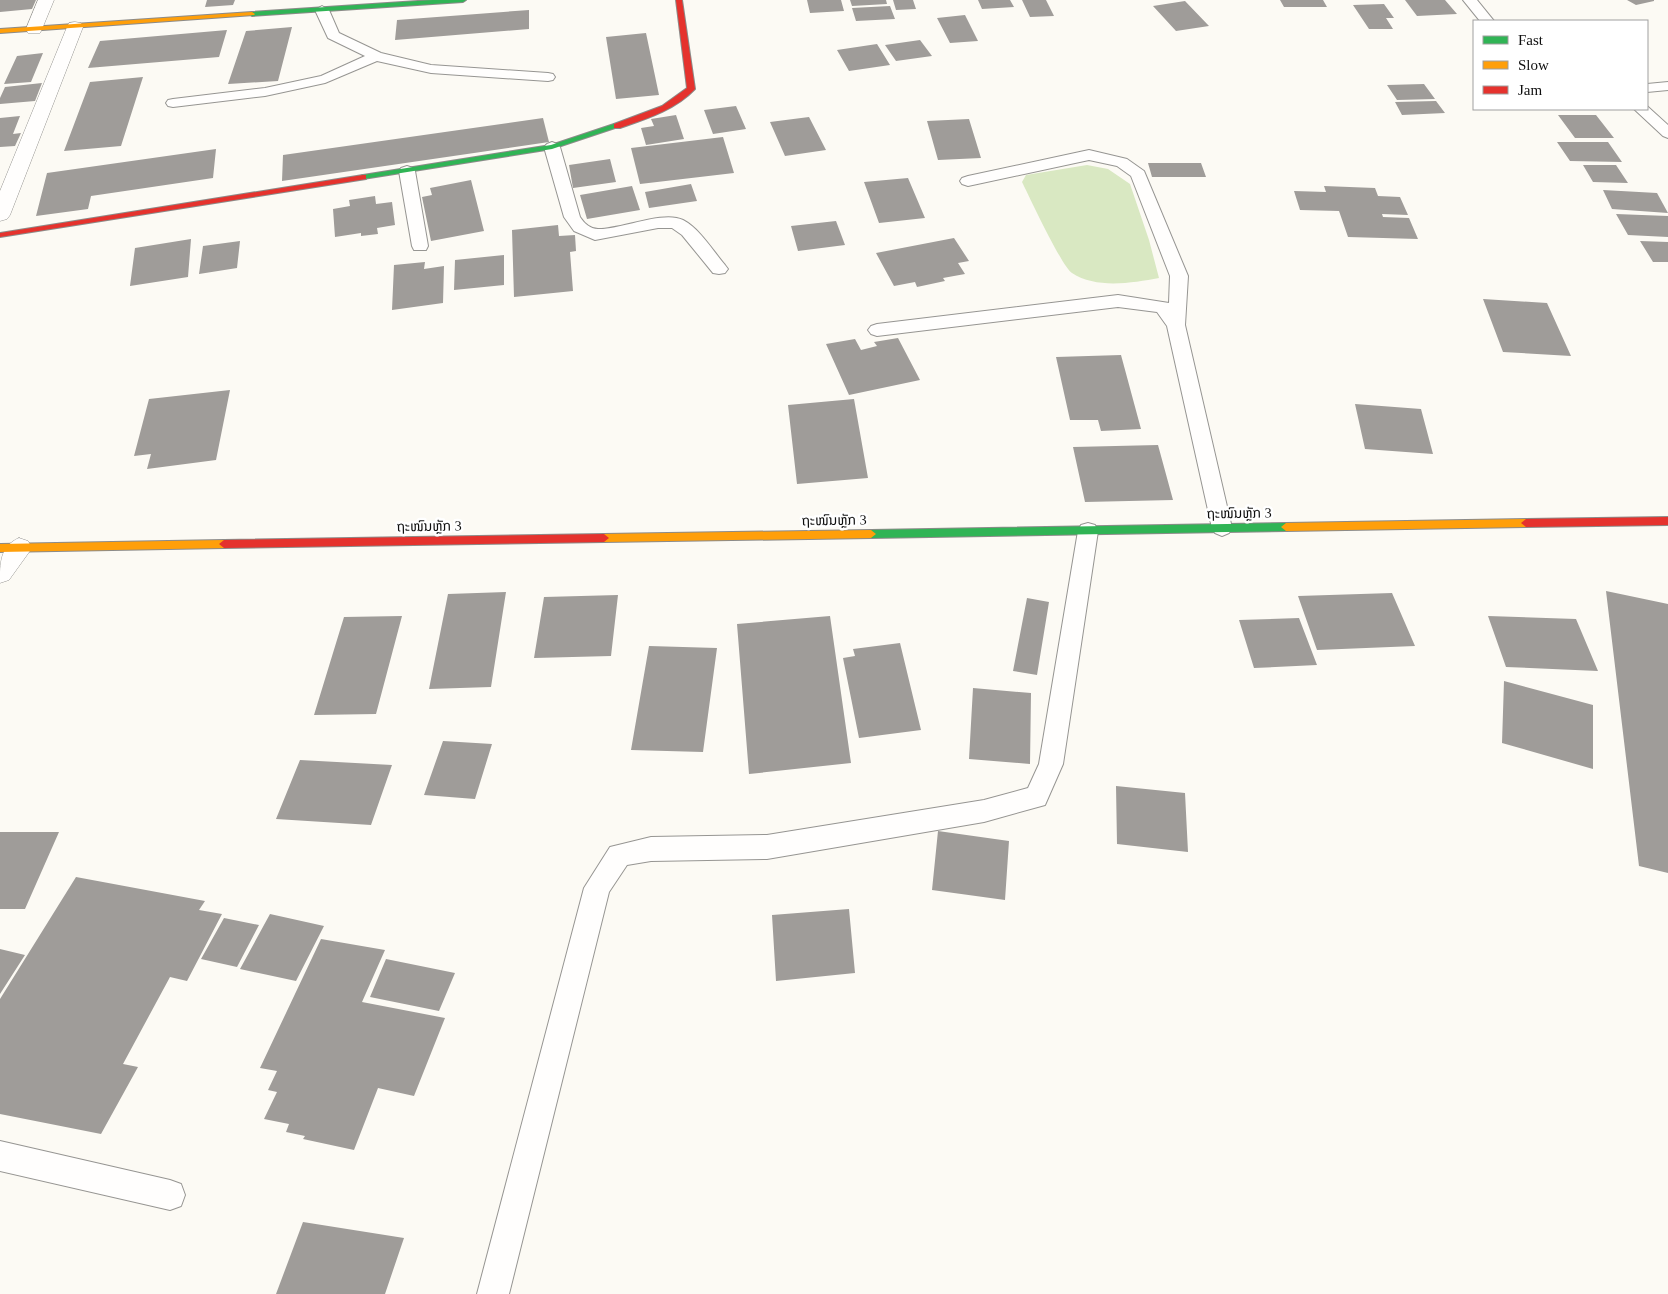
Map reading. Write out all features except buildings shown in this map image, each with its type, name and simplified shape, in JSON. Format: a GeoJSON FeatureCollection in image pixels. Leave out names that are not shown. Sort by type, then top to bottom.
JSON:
{"type":"FeatureCollection","features":[{"type":"Feature","properties":{"kind":"street"},"geometry":{"type":"LineString","coordinates":[[34,28],[46,0]]}},
{"type":"Feature","properties":{"kind":"street"},"geometry":{"type":"LineString","coordinates":[[0,31],[463,0]]}},
{"type":"Feature","properties":{"kind":"street"},"geometry":{"type":"LineString","coordinates":[[0,235],[552,147],[654,114],[678,101],[691,89],[679,0]]}},
{"type":"Feature","properties":{"kind":"street"},"geometry":{"type":"LineString","coordinates":[[0,215],[74,26]]}},
{"type":"Feature","properties":{"kind":"street","name":"ຖະໜົນຫຼັກ 3"},"geometry":{"type":"LineString","coordinates":[[9,548],[1668,521]]}},
{"type":"Feature","properties":{"kind":"street"},"geometry":{"type":"LineString","coordinates":[[0,573],[9,548]]}},
{"type":"Feature","properties":{"kind":"lane"},"geometry":{"type":"LineString","coordinates":[[1470,0],[1486,20]]}},
{"type":"Feature","properties":{"kind":"lane"},"geometry":{"type":"LineString","coordinates":[[322,10],[333,35],[376,56],[431,69],[548,77]]}},
{"type":"Feature","properties":{"kind":"lane"},"geometry":{"type":"LineString","coordinates":[[173,103],[265,92],[325,79],[376,56]]}},
{"type":"Feature","properties":{"kind":"lane"},"geometry":{"type":"LineString","coordinates":[[1648,88],[1668,86]]}},
{"type":"Feature","properties":{"kind":"lane"},"geometry":{"type":"LineString","coordinates":[[1642,110],[1668,133]]}},
{"type":"Feature","properties":{"kind":"lane"},"geometry":{"type":"LineString","coordinates":[[552,147],[572,217],[580,228],[595,235],[658,223],[676,223],[688,232],[719,269]]}},
{"type":"Feature","properties":{"kind":"lane"},"geometry":{"type":"LineString","coordinates":[[968,181],[1088,155],[1122,162],[1138,174],[1179,276],[1176,325],[1222,528]]}},
{"type":"Feature","properties":{"kind":"lane"},"geometry":{"type":"LineString","coordinates":[[407,170],[420,246]]}},
{"type":"Feature","properties":{"kind":"lane"},"geometry":{"type":"LineString","coordinates":[[877,330],[1118,301],[1163,308],[1176,325]]}},
{"type":"Feature","properties":{"kind":"lane"},"geometry":{"type":"LineString","coordinates":[[493,1294],[597,888],[619,855],[651,849],[768,847],[984,811],[1036,797],[1051,764],[1088,530]]}},
{"type":"Feature","properties":{"kind":"lane"},"geometry":{"type":"LineString","coordinates":[[0,1156],[170,1195]]}},
{"type":"Feature","properties":{"kind":"green space"},"geometry":{"type":"Polygon","coordinates":[[[1087,165],[1108,169],[1130,184],[1149,240],[1159,278],[1126,283],[1103,283],[1082,278],[1067,268],[1022,182],[1026,175],[1087,165]]]}},
{"type":"Feature","properties":{"kind":"traffic: fast"},"geometry":{"type":"LineString","coordinates":[[252,14],[463,0]]}},
{"type":"Feature","properties":{"kind":"traffic: fast"},"geometry":{"type":"LineString","coordinates":[[363,177],[552,147],[617,126]]}},
{"type":"Feature","properties":{"kind":"traffic: fast"},"geometry":{"type":"LineString","coordinates":[[871,534],[1286,527]]}},
{"type":"Feature","properties":{"kind":"traffic: slow"},"geometry":{"type":"LineString","coordinates":[[0,31],[252,14]]}},
{"type":"Feature","properties":{"kind":"traffic: slow"},"geometry":{"type":"LineString","coordinates":[[1286,527],[1526,523]]}},
{"type":"Feature","properties":{"kind":"traffic: slow"},"geometry":{"type":"LineString","coordinates":[[604,538],[871,534]]}},
{"type":"Feature","properties":{"kind":"traffic: slow"},"geometry":{"type":"LineString","coordinates":[[0,548],[224,544]]}},
{"type":"Feature","properties":{"kind":"traffic: jam"},"geometry":{"type":"LineString","coordinates":[[617,126],[665,107],[691,89],[679,0]]}},
{"type":"Feature","properties":{"kind":"traffic: jam"},"geometry":{"type":"LineString","coordinates":[[0,235],[363,177]]}},
{"type":"Feature","properties":{"kind":"traffic: jam"},"geometry":{"type":"LineString","coordinates":[[1526,523],[1668,521]]}},
{"type":"Feature","properties":{"kind":"traffic: jam"},"geometry":{"type":"LineString","coordinates":[[224,544],[604,538]]}}]}
